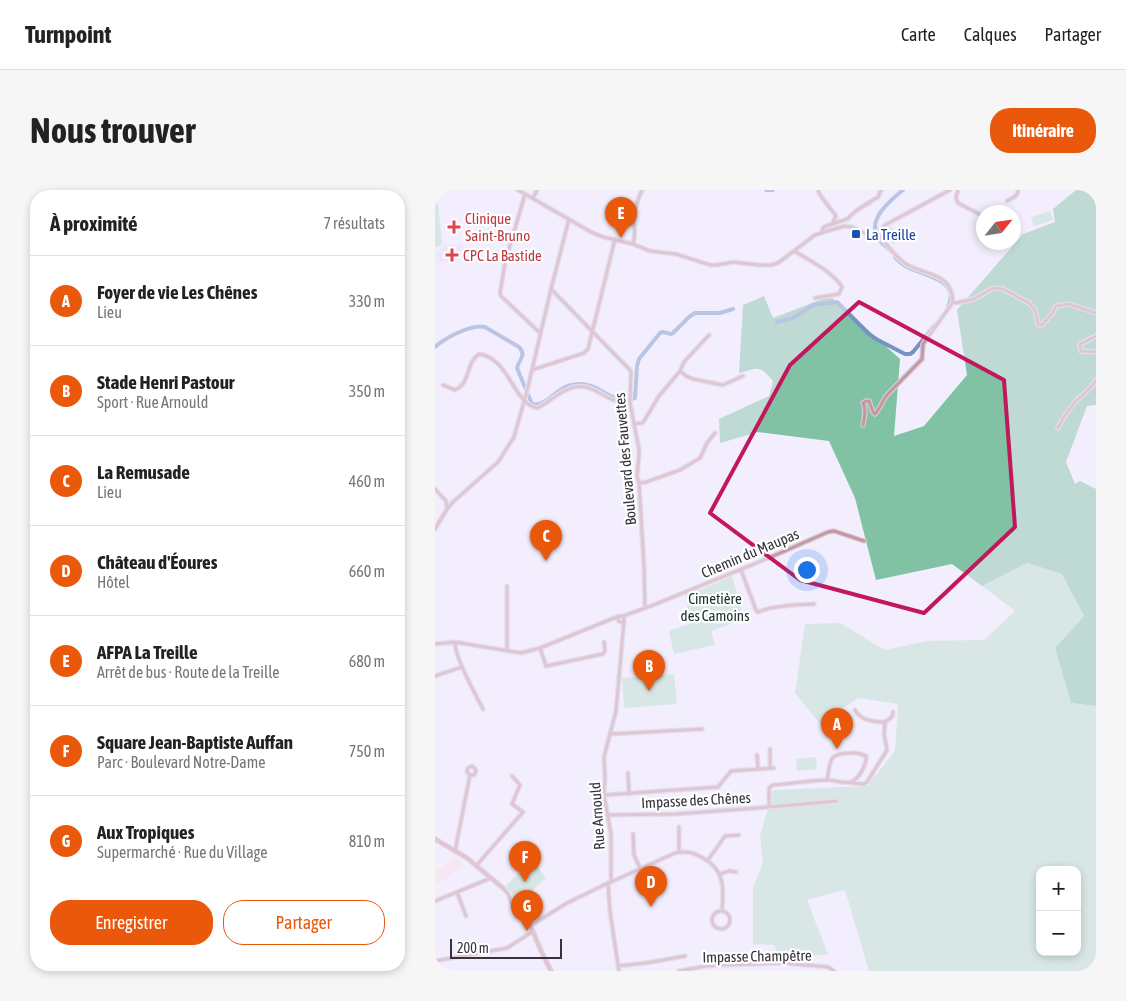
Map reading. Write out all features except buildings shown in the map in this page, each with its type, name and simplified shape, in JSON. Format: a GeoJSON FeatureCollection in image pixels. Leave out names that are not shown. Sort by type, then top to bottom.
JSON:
{"type":"FeatureCollection","features":[{"type":"Feature","properties":{"kind":"street"},"geometry":{"type":"LineString","coordinates":[[518,190],[591,232],[650,251],[676,254],[710,265],[733,262],[759,265],[778,263],[812,237],[822,232],[845,226],[868,235],[876,233],[887,224],[950,190]]}},
{"type":"Feature","properties":{"kind":"street"},"geometry":{"type":"LineString","coordinates":[[533,198],[537,190]]}},
{"type":"Feature","properties":{"kind":"street"},"geometry":{"type":"LineString","coordinates":[[633,244],[635,237],[635,209],[642,190]]}},
{"type":"Feature","properties":{"kind":"street"},"geometry":{"type":"LineString","coordinates":[[818,190],[836,216],[831,224]]}},
{"type":"Feature","properties":{"kind":"street"},"geometry":{"type":"LineString","coordinates":[[822,232],[823,228],[847,219],[857,210],[878,197],[881,190]]}},
{"type":"Feature","properties":{"kind":"street"},"geometry":{"type":"LineString","coordinates":[[959,190],[956,198],[958,203],[976,212]]}},
{"type":"Feature","properties":{"kind":"street"},"geometry":{"type":"LineString","coordinates":[[1007,201],[1018,193],[1018,190]]}},
{"type":"Feature","properties":{"kind":"street"},"geometry":{"type":"LineString","coordinates":[[525,194],[505,263],[500,293],[540,333]]}},
{"type":"Feature","properties":{"kind":"street"},"geometry":{"type":"LineString","coordinates":[[435,529],[453,502],[498,462],[514,437],[569,219]]}},
{"type":"Feature","properties":{"kind":"street"},"geometry":{"type":"LineString","coordinates":[[863,425],[865,411],[863,403],[869,401],[873,412],[875,414],[878,412],[887,395],[922,359],[923,344],[953,302],[950,286],[944,280],[905,263],[876,233]]}},
{"type":"Feature","properties":{"kind":"street"},"geometry":{"type":"LineString","coordinates":[[532,370],[584,353],[587,349],[593,332],[615,239]]}},
{"type":"Feature","properties":{"kind":"street"},"geometry":{"type":"LineString","coordinates":[[794,251],[829,273],[840,283],[842,288],[839,294],[815,298]]}},
{"type":"Feature","properties":{"kind":"street"},"geometry":{"type":"LineString","coordinates":[[953,302],[974,299],[993,288],[1003,289],[1029,303],[1035,310],[1038,324],[1042,325],[1052,314],[1056,306],[1069,304],[1096,313]]}},
{"type":"Feature","properties":{"kind":"street","name":"Boulevard des Fauvettes"},"geometry":{"type":"LineString","coordinates":[[551,290],[631,371],[629,403],[639,448],[637,476],[639,482],[644,563],[645,608]]}},
{"type":"Feature","properties":{"kind":"street"},"geometry":{"type":"LineString","coordinates":[[634,424],[644,421],[659,396],[680,371],[684,362],[709,335]]}},
{"type":"Feature","properties":{"kind":"street"},"geometry":{"type":"LineString","coordinates":[[1096,336],[1080,344],[1081,351],[1096,352]]}},
{"type":"Feature","properties":{"kind":"street"},"geometry":{"type":"LineString","coordinates":[[443,385],[455,390],[460,387],[464,383],[470,365],[479,354],[486,355],[501,365],[517,391],[531,406],[538,408],[567,389],[581,386],[596,391],[613,401],[623,403]]}},
{"type":"Feature","properties":{"kind":"street"},"geometry":{"type":"LineString","coordinates":[[680,371],[693,379],[723,385],[743,376]]}},
{"type":"Feature","properties":{"kind":"street"},"geometry":{"type":"LineString","coordinates":[[1058,428],[1076,401],[1092,387],[1096,380]]}},
{"type":"Feature","properties":{"kind":"street"},"geometry":{"type":"LineString","coordinates":[[639,482],[646,482],[680,470],[700,458],[707,443],[715,433]]}},
{"type":"Feature","properties":{"kind":"street"},"geometry":{"type":"LineString","coordinates":[[435,489],[446,501],[447,509]]}},
{"type":"Feature","properties":{"kind":"street","name":"Chemin du Maupas"},"geometry":{"type":"LineString","coordinates":[[645,608],[741,570],[828,532],[834,531],[864,541]]}},
{"type":"Feature","properties":{"kind":"street"},"geometry":{"type":"LineString","coordinates":[[741,570],[758,612],[770,608],[814,604]]}},
{"type":"Feature","properties":{"kind":"street"},"geometry":{"type":"LineString","coordinates":[[507,586],[507,651]]}},
{"type":"Feature","properties":{"kind":"street"},"geometry":{"type":"LineString","coordinates":[[435,644],[455,642],[521,654],[620,619],[645,608]]}},
{"type":"Feature","properties":{"kind":"street","name":"Rue Arnould"},"geometry":{"type":"LineString","coordinates":[[619,971],[610,912],[611,834],[603,795],[605,757],[616,711],[623,628],[620,619]]}},
{"type":"Feature","properties":{"kind":"street"},"geometry":{"type":"LineString","coordinates":[[455,642],[456,651],[483,709]]}},
{"type":"Feature","properties":{"kind":"street"},"geometry":{"type":"LineString","coordinates":[[540,648],[546,666],[603,654],[605,651],[604,642]]}},
{"type":"Feature","properties":{"kind":"street"},"geometry":{"type":"LineString","coordinates":[[435,676],[463,667]]}},
{"type":"Feature","properties":{"kind":"street"},"geometry":{"type":"LineString","coordinates":[[855,710],[861,717],[885,722],[891,718],[893,712]]}},
{"type":"Feature","properties":{"kind":"street"},"geometry":{"type":"LineString","coordinates":[[848,782],[856,779],[866,762],[866,756],[857,752],[839,753],[832,758],[827,780],[864,784],[867,782],[886,753],[887,746],[883,734],[885,722]]}},
{"type":"Feature","properties":{"kind":"street"},"geometry":{"type":"LineString","coordinates":[[611,734],[702,730]]}},
{"type":"Feature","properties":{"kind":"street"},"geometry":{"type":"LineString","coordinates":[[603,795],[718,788],[731,771],[772,768],[770,749]]}},
{"type":"Feature","properties":{"kind":"street"},"geometry":{"type":"LineString","coordinates":[[757,755],[758,769]]}},
{"type":"Feature","properties":{"kind":"street"},"geometry":{"type":"LineString","coordinates":[[628,773],[629,794]]}},
{"type":"Feature","properties":{"kind":"street"},"geometry":{"type":"LineString","coordinates":[[455,851],[470,775]]}},
{"type":"Feature","properties":{"kind":"street"},"geometry":{"type":"LineString","coordinates":[[477,866],[523,812],[511,804],[520,785],[512,776]]}},
{"type":"Feature","properties":{"kind":"street","name":"Impasse des Chênes"},"geometry":{"type":"LineString","coordinates":[[607,815],[746,810],[769,807],[769,792],[773,785],[827,780]]}},
{"type":"Feature","properties":{"kind":"street"},"geometry":{"type":"LineString","coordinates":[[769,807],[837,801]]}},
{"type":"Feature","properties":{"kind":"street"},"geometry":{"type":"LineString","coordinates":[[679,827],[679,852]]}},
{"type":"Feature","properties":{"kind":"street"},"geometry":{"type":"LineString","coordinates":[[633,834],[634,855],[640,868]]}},
{"type":"Feature","properties":{"kind":"street"},"geometry":{"type":"LineString","coordinates":[[708,860],[725,836],[739,836]]}},
{"type":"Feature","properties":{"kind":"street"},"geometry":{"type":"LineString","coordinates":[[435,839],[477,866],[503,888],[530,926],[551,971]]}},
{"type":"Feature","properties":{"kind":"street"},"geometry":{"type":"LineString","coordinates":[[530,926],[567,903],[640,868],[679,852],[692,853],[708,860],[716,868],[720,874],[723,887],[722,911]]}},
{"type":"Feature","properties":{"kind":"street"},"geometry":{"type":"LineString","coordinates":[[720,874],[729,871],[736,872]]}},
{"type":"Feature","properties":{"kind":"street"},"geometry":{"type":"LineString","coordinates":[[435,901],[492,878]]}},
{"type":"Feature","properties":{"kind":"street"},"geometry":{"type":"LineString","coordinates":[[457,892],[465,916]]}},
{"type":"Feature","properties":{"kind":"street"},"geometry":{"type":"LineString","coordinates":[[722,911],[729,916],[730,922],[726,927],[721,928],[715,926],[713,920],[716,912],[722,911]]}},
{"type":"Feature","properties":{"kind":"street"},"geometry":{"type":"LineString","coordinates":[[435,961],[507,948],[532,932]]}},
{"type":"Feature","properties":{"kind":"street"},"geometry":{"type":"LineString","coordinates":[[618,966],[685,956]]}},
{"type":"Feature","properties":{"kind":"street","name":"Impasse Champêtre"},"geometry":{"type":"LineString","coordinates":[[679,971],[706,966],[783,964],[828,967],[834,971]]}},
{"type":"Feature","properties":{"kind":"highlighted area"},"geometry":{"type":"Polygon","coordinates":[[[859,302],[1004,380],[1015,527],[924,613],[800,580],[710,513],[790,365],[859,302]]]}},
{"type":"Feature","properties":{"kind":"shaded area","name":"CPC La Bastide"},"geometry":{"type":"Polygon","coordinates":[[[463,244],[464,248],[470,247],[467,258],[435,264],[435,252],[439,251],[442,245],[463,244]]]}},
{"type":"Feature","properties":{"kind":"shaded area"},"geometry":{"type":"Polygon","coordinates":[[[456,856],[461,860],[460,864],[462,866],[435,886],[435,867],[439,869],[456,856]]]}},
{"type":"Feature","properties":{"kind":"green space"},"geometry":{"type":"Polygon","coordinates":[[[1076,190],[1096,190],[1096,405],[1087,406],[1066,462],[1075,484],[1080,481],[1096,489],[1096,706],[1071,703],[1055,648],[1084,616],[1062,574],[1027,563],[982,586],[952,564],[876,580],[855,498],[829,441],[758,432],[720,443],[719,419],[769,396],[773,381],[764,372],[758,369],[739,373],[743,305],[764,296],[773,318],[830,296],[900,359],[894,436],[924,426],[967,375],[957,310],[1009,250],[1021,250],[1021,236],[1023,234],[1055,222],[1053,209],[1076,190]]]}},
{"type":"Feature","properties":{"kind":"green space"},"geometry":{"type":"Polygon","coordinates":[[[435,203],[438,203],[442,243],[440,246],[435,247],[435,203]]]}},
{"type":"Feature","properties":{"kind":"green space"},"geometry":{"type":"Polygon","coordinates":[[[1050,211],[1053,220],[1034,226],[1031,217],[1050,211]]]}},
{"type":"Feature","properties":{"kind":"green space"},"geometry":{"type":"Polygon","coordinates":[[[889,226],[901,234],[894,245],[882,232],[889,226]]]}},
{"type":"Feature","properties":{"kind":"green space"},"geometry":{"type":"Polygon","coordinates":[[[1027,563],[1062,574],[1084,616],[1055,648],[1071,703],[1096,706],[1096,971],[869,971],[845,890],[807,900],[828,954],[781,960],[774,945],[753,944],[753,887],[763,863],[760,836],[773,790],[867,786],[895,751],[898,704],[858,698],[820,724],[795,693],[805,624],[840,623],[885,650],[926,641],[984,640],[1015,611],[982,586],[1027,563]]]}},
{"type":"Feature","properties":{"kind":"green space","name":"Cimetière des Camoins"},"geometry":{"type":"Polygon","coordinates":[[[732,576],[744,619],[711,631],[715,645],[674,654],[669,631],[691,623],[685,594],[688,592],[692,594],[699,588],[700,590],[732,576]]]}},
{"type":"Feature","properties":{"kind":"green space"},"geometry":{"type":"Polygon","coordinates":[[[674,674],[677,704],[624,708],[622,678],[674,674]]]}},
{"type":"Feature","properties":{"kind":"green space"},"geometry":{"type":"Polygon","coordinates":[[[816,757],[817,769],[797,771],[796,759],[816,757]]]}},
{"type":"Feature","properties":{"kind":"green space"},"geometry":{"type":"Polygon","coordinates":[[[531,858],[546,878],[522,900],[519,898],[514,901],[512,893],[505,887],[531,858]]]}},
{"type":"Feature","properties":{"kind":"waterway"},"geometry":{"type":"LineString","coordinates":[[766,190],[773,190]]}},
{"type":"Feature","properties":{"kind":"waterway"},"geometry":{"type":"LineString","coordinates":[[856,213],[875,201],[884,190]]}},
{"type":"Feature","properties":{"kind":"waterway"},"geometry":{"type":"LineString","coordinates":[[891,251],[877,236],[876,223],[882,210],[903,190]]}},
{"type":"Feature","properties":{"kind":"waterway"},"geometry":{"type":"LineString","coordinates":[[849,221],[853,215]]}},
{"type":"Feature","properties":{"kind":"waterway"},"geometry":{"type":"LineString","coordinates":[[895,257],[911,269],[937,279],[944,284],[949,290],[951,297],[948,307]]}},
{"type":"Feature","properties":{"kind":"waterway"},"geometry":{"type":"LineString","coordinates":[[777,322],[793,318],[813,305],[837,302],[869,334],[905,354],[913,352],[935,325]]}},
{"type":"Feature","properties":{"kind":"waterway"},"geometry":{"type":"LineString","coordinates":[[435,347],[459,333],[473,328],[485,327],[521,350],[522,355],[517,368],[532,404],[543,403],[564,388],[578,384],[588,385],[615,398],[628,400],[635,398],[639,359],[660,333],[673,333],[695,313],[720,313],[733,309]]}},
{"type":"Feature","properties":{"kind":"place","name":"Clinique Saint-Bruno"},"geometry":{"type":"Point","coordinates":[454,227]}},
{"type":"Feature","properties":{"kind":"place","name":"La Treille"},"geometry":{"type":"Point","coordinates":[856,234]}},
{"type":"Feature","properties":{"kind":"place","name":"AFPA La Treille"},"geometry":{"type":"Point","coordinates":[621,238]}},
{"type":"Feature","properties":{"kind":"place","name":"CPC La Bastide"},"geometry":{"type":"Point","coordinates":[452,255]}},
{"type":"Feature","properties":{"kind":"place","name":"La Remusade"},"geometry":{"type":"Point","coordinates":[546,561]}},
{"type":"Feature","properties":{"kind":"place","name":"Stade Henri Pastour"},"geometry":{"type":"Point","coordinates":[649,691]}},
{"type":"Feature","properties":{"kind":"place","name":"Foyer de vie Les Chênes"},"geometry":{"type":"Point","coordinates":[837,749]}},
{"type":"Feature","properties":{"kind":"place","name":"Square Jean-Baptiste Auffan"},"geometry":{"type":"Point","coordinates":[525,882]}},
{"type":"Feature","properties":{"kind":"place","name":"Château d'Éoures"},"geometry":{"type":"Point","coordinates":[651,907]}},
{"type":"Feature","properties":{"kind":"place","name":"Aux Tropiques"},"geometry":{"type":"Point","coordinates":[527,931]}}]}
